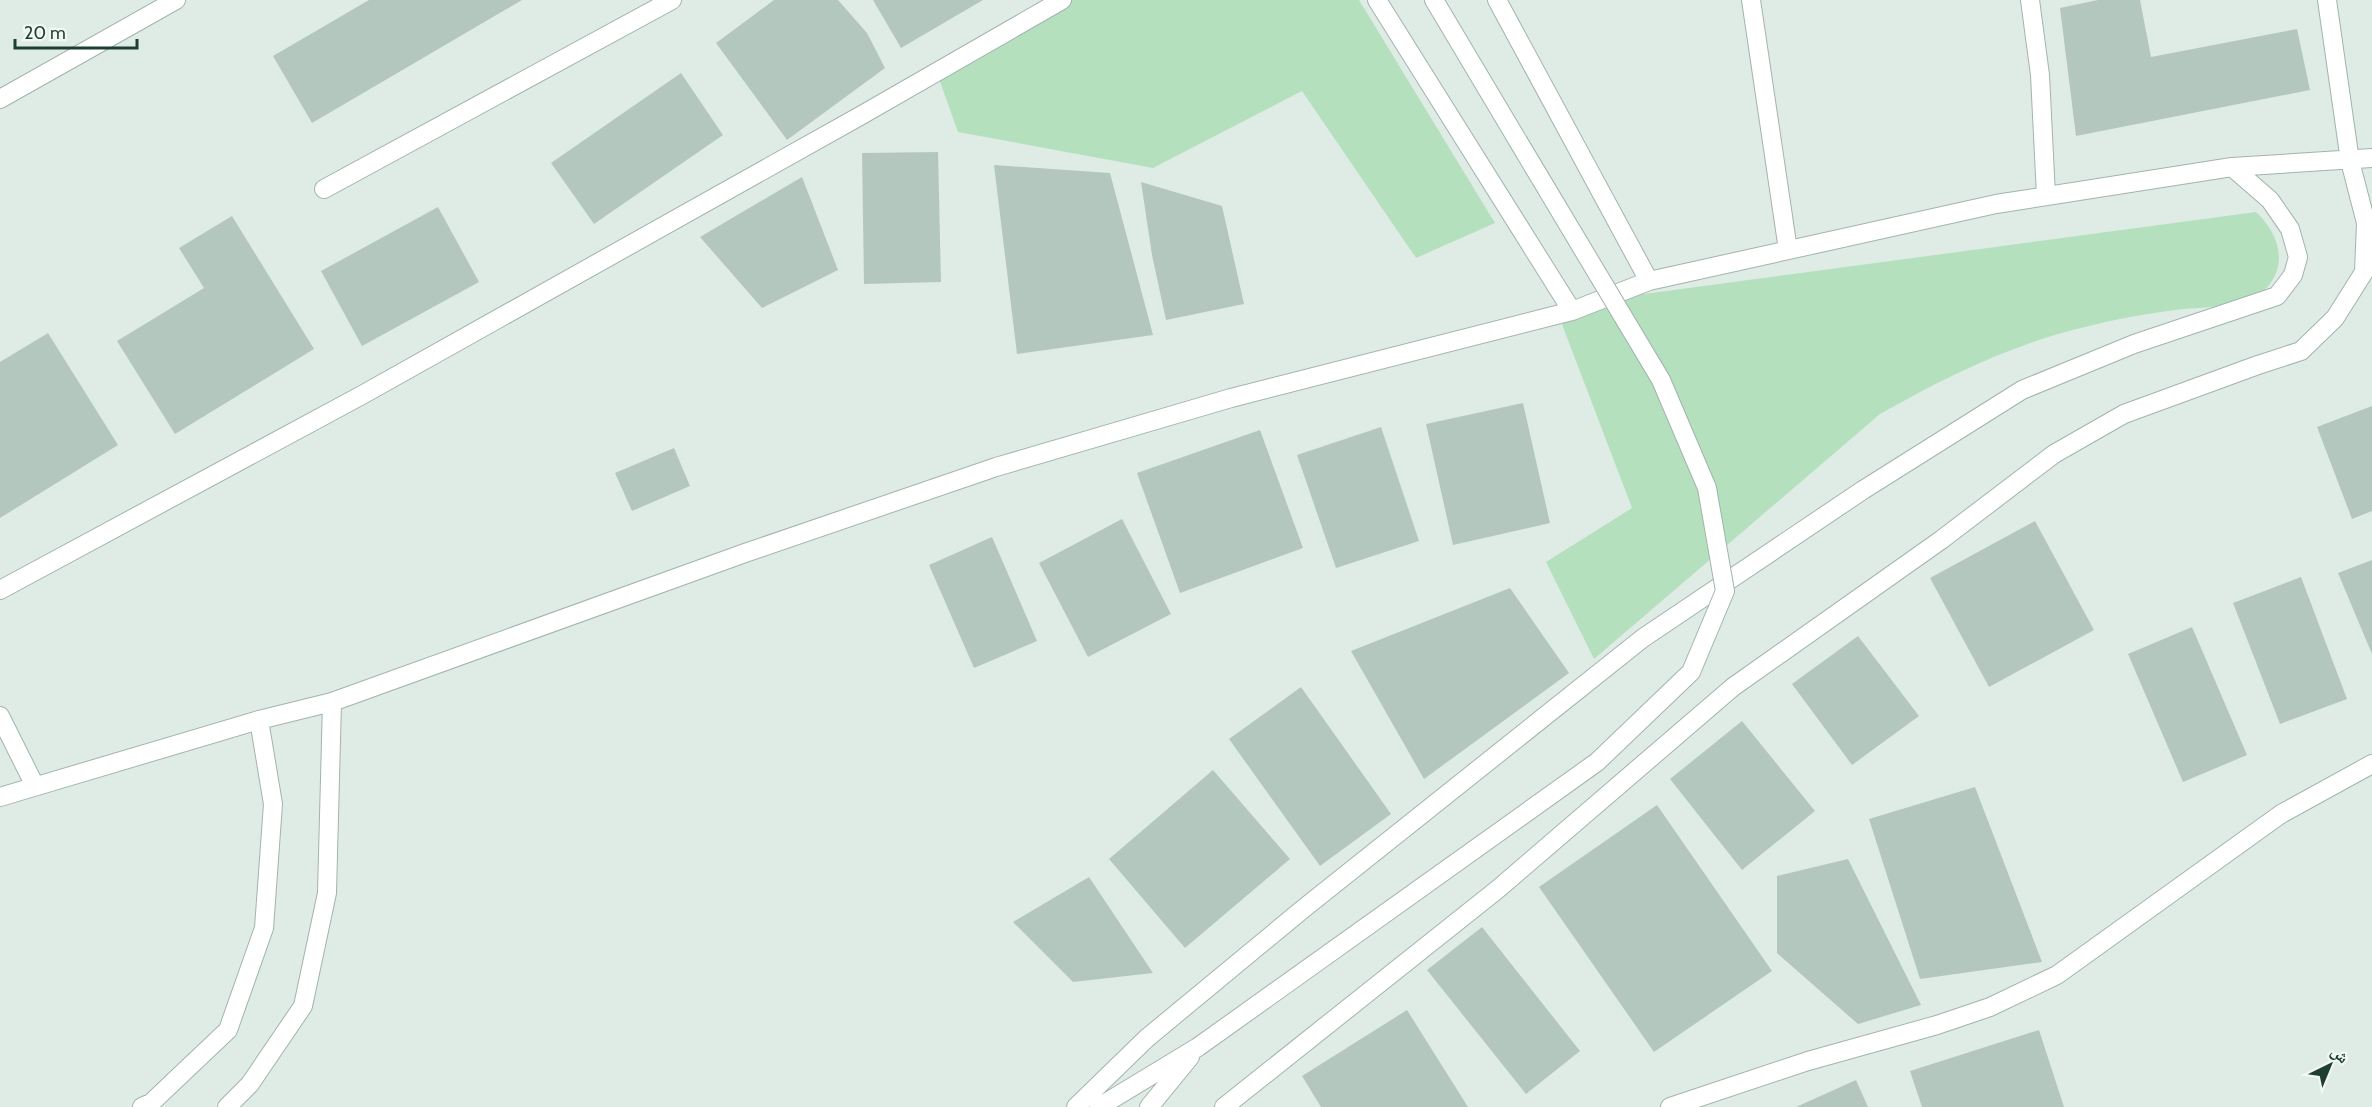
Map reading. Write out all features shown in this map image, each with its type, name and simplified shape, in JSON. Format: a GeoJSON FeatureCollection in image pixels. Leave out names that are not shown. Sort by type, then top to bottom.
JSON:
{"type":"FeatureCollection","features":[{"type":"Feature","properties":{"kind":"street"},"geometry":{"type":"LineString","coordinates":[[0,99],[176,0]]}},
{"type":"Feature","properties":{"kind":"street"},"geometry":{"type":"LineString","coordinates":[[324,189],[672,0]]}},
{"type":"Feature","properties":{"kind":"street"},"geometry":{"type":"LineString","coordinates":[[0,590],[362,395],[829,134],[1062,0]]}},
{"type":"Feature","properties":{"kind":"street"},"geometry":{"type":"LineString","coordinates":[[1377,0],[1572,311]]}},
{"type":"Feature","properties":{"kind":"street"},"geometry":{"type":"LineString","coordinates":[[1100,1107],[1198,1047],[1597,762],[1691,672],[1725,591],[1707,488],[1661,380],[1434,0]]}},
{"type":"Feature","properties":{"kind":"street"},"geometry":{"type":"LineString","coordinates":[[1497,0],[1649,281]]}},
{"type":"Feature","properties":{"kind":"street"},"geometry":{"type":"LineString","coordinates":[[1751,0],[1788,250]]}},
{"type":"Feature","properties":{"kind":"street"},"geometry":{"type":"LineString","coordinates":[[2030,0],[2040,75],[2046,196]]}},
{"type":"Feature","properties":{"kind":"street"},"geometry":{"type":"LineString","coordinates":[[1224,1107],[1498,889],[1733,687],[1941,540],[2054,454],[2124,414],[2301,351],[2334,318],[2364,272],[2366,223],[2350,161],[2326,0]]}},
{"type":"Feature","properties":{"kind":"street"},"geometry":{"type":"LineString","coordinates":[[0,796],[259,720],[332,702],[745,552],[996,467],[1231,398],[1572,311],[1649,281],[1996,204],[2232,167],[2372,158]]}},
{"type":"Feature","properties":{"kind":"street"},"geometry":{"type":"LineString","coordinates":[[1076,1107],[1147,1038],[1302,909],[1643,638],[1863,490],[2022,390],[2134,344],[2277,296],[2293,275],[2298,257],[2290,229],[2270,200],[2232,167]]}},
{"type":"Feature","properties":{"kind":"street"},"geometry":{"type":"LineString","coordinates":[[227,1107],[250,1084],[303,1006],[327,893],[332,702]]}},
{"type":"Feature","properties":{"kind":"street"},"geometry":{"type":"LineString","coordinates":[[0,716],[35,786]]}},
{"type":"Feature","properties":{"kind":"street"},"geometry":{"type":"LineString","coordinates":[[142,1107],[151,1103],[228,1030],[264,928],[273,804],[259,720]]}},
{"type":"Feature","properties":{"kind":"street"},"geometry":{"type":"LineString","coordinates":[[1670,1107],[1808,1061],[1937,1025],[1990,1007],[2057,975],[2280,814],[2372,764]]}},
{"type":"Feature","properties":{"kind":"street"},"geometry":{"type":"LineString","coordinates":[[1149,1107],[1198,1047]]}},
{"type":"Feature","properties":{"kind":"green space"},"geometry":{"type":"Polygon","coordinates":[[[1055,0],[1359,0],[1495,223],[1416,258],[1302,91],[1153,168],[958,132],[934,65],[1055,0]]]}},
{"type":"Feature","properties":{"kind":"green space"},"geometry":{"type":"Polygon","coordinates":[[[2256,212],[2271,231],[2279,253],[2276,274],[2260,294],[2242,302],[2141,315],[2058,334],[2005,352],[1904,400],[1880,414],[1594,659],[1546,562],[1632,508],[1555,306],[2256,212]]]}},
{"type":"Feature","properties":{"kind":"building"},"geometry":{"type":"Polygon","coordinates":[[[369,0],[522,0],[312,123],[273,56],[369,0]]]}},
{"type":"Feature","properties":{"kind":"building"},"geometry":{"type":"Polygon","coordinates":[[[774,0],[838,0],[867,33],[885,68],[787,140],[716,43],[774,0]]]}},
{"type":"Feature","properties":{"kind":"building"},"geometry":{"type":"Polygon","coordinates":[[[873,0],[983,0],[901,48],[873,0]]]}},
{"type":"Feature","properties":{"kind":"building"},"geometry":{"type":"Polygon","coordinates":[[[2098,0],[2140,0],[2151,57],[2297,29],[2310,90],[2076,136],[2060,8],[2098,0]]]}},
{"type":"Feature","properties":{"kind":"building"},"geometry":{"type":"Polygon","coordinates":[[[681,73],[723,135],[594,224],[551,163],[681,73]]]}},
{"type":"Feature","properties":{"kind":"building"},"geometry":{"type":"Polygon","coordinates":[[[938,152],[941,282],[864,284],[862,153],[938,152]]]}},
{"type":"Feature","properties":{"kind":"building"},"geometry":{"type":"Polygon","coordinates":[[[994,165],[1110,173],[1153,335],[1017,354],[994,165]]]}},
{"type":"Feature","properties":{"kind":"building"},"geometry":{"type":"Polygon","coordinates":[[[802,177],[838,270],[762,308],[700,237],[802,177]]]}},
{"type":"Feature","properties":{"kind":"building"},"geometry":{"type":"Polygon","coordinates":[[[1141,182],[1222,206],[1244,304],[1166,320],[1152,255],[1141,182]]]}},
{"type":"Feature","properties":{"kind":"building"},"geometry":{"type":"Polygon","coordinates":[[[438,207],[479,282],[362,346],[321,271],[438,207]]]}},
{"type":"Feature","properties":{"kind":"building"},"geometry":{"type":"Polygon","coordinates":[[[232,216],[314,349],[175,434],[117,341],[204,288],[179,248],[232,216]]]}},
{"type":"Feature","properties":{"kind":"building"},"geometry":{"type":"Polygon","coordinates":[[[48,333],[118,445],[0,518],[0,362],[48,333]]]}},
{"type":"Feature","properties":{"kind":"building"},"geometry":{"type":"Polygon","coordinates":[[[1523,403],[1550,523],[1453,545],[1426,424],[1523,403]]]}},
{"type":"Feature","properties":{"kind":"building"},"geometry":{"type":"Polygon","coordinates":[[[2372,406],[2372,511],[2352,519],[2317,427],[2372,406]]]}},
{"type":"Feature","properties":{"kind":"building"},"geometry":{"type":"Polygon","coordinates":[[[1381,427],[1419,541],[1336,568],[1297,455],[1381,427]]]}},
{"type":"Feature","properties":{"kind":"building"},"geometry":{"type":"Polygon","coordinates":[[[1260,430],[1303,548],[1180,593],[1137,473],[1260,430]]]}},
{"type":"Feature","properties":{"kind":"building"},"geometry":{"type":"Polygon","coordinates":[[[674,448],[690,486],[632,511],[615,473],[674,448]]]}},
{"type":"Feature","properties":{"kind":"building"},"geometry":{"type":"Polygon","coordinates":[[[1122,519],[1171,614],[1088,657],[1039,563],[1122,519]]]}},
{"type":"Feature","properties":{"kind":"building"},"geometry":{"type":"Polygon","coordinates":[[[2035,521],[2094,630],[1989,687],[1930,578],[2035,521]]]}},
{"type":"Feature","properties":{"kind":"building"},"geometry":{"type":"Polygon","coordinates":[[[992,537],[1037,641],[974,668],[929,565],[992,537]]]}},
{"type":"Feature","properties":{"kind":"building"},"geometry":{"type":"Polygon","coordinates":[[[2372,560],[2372,654],[2338,573],[2372,560]]]}},
{"type":"Feature","properties":{"kind":"building"},"geometry":{"type":"Polygon","coordinates":[[[2301,577],[2347,699],[2280,724],[2233,603],[2301,577]]]}},
{"type":"Feature","properties":{"kind":"building"},"geometry":{"type":"Polygon","coordinates":[[[1510,588],[1569,673],[1424,779],[1351,651],[1510,588]]]}},
{"type":"Feature","properties":{"kind":"building"},"geometry":{"type":"Polygon","coordinates":[[[2192,627],[2247,755],[2183,782],[2128,654],[2192,627]]]}},
{"type":"Feature","properties":{"kind":"building"},"geometry":{"type":"Polygon","coordinates":[[[1858,636],[1919,716],[1852,765],[1792,684],[1858,636]]]}},
{"type":"Feature","properties":{"kind":"building"},"geometry":{"type":"Polygon","coordinates":[[[1301,687],[1391,814],[1320,866],[1229,739],[1301,687]]]}},
{"type":"Feature","properties":{"kind":"building"},"geometry":{"type":"Polygon","coordinates":[[[1742,721],[1815,811],[1742,870],[1670,779],[1742,721]]]}},
{"type":"Feature","properties":{"kind":"building"},"geometry":{"type":"Polygon","coordinates":[[[1213,770],[1290,859],[1185,948],[1109,859],[1213,770]]]}},
{"type":"Feature","properties":{"kind":"building"},"geometry":{"type":"Polygon","coordinates":[[[1975,787],[2042,962],[1920,979],[1869,819],[1975,787]]]}},
{"type":"Feature","properties":{"kind":"building"},"geometry":{"type":"Polygon","coordinates":[[[1657,805],[1772,971],[1654,1052],[1539,887],[1657,805]]]}},
{"type":"Feature","properties":{"kind":"building"},"geometry":{"type":"Polygon","coordinates":[[[1848,859],[1921,1005],[1858,1024],[1777,953],[1777,876],[1848,859]]]}},
{"type":"Feature","properties":{"kind":"building"},"geometry":{"type":"Polygon","coordinates":[[[1089,877],[1153,973],[1073,982],[1013,922],[1089,877]]]}},
{"type":"Feature","properties":{"kind":"building"},"geometry":{"type":"Polygon","coordinates":[[[1482,927],[1580,1051],[1526,1094],[1427,970],[1482,927]]]}},
{"type":"Feature","properties":{"kind":"building"},"geometry":{"type":"Polygon","coordinates":[[[1407,1010],[1468,1107],[1321,1107],[1302,1076],[1407,1010]]]}},
{"type":"Feature","properties":{"kind":"building"},"geometry":{"type":"Polygon","coordinates":[[[2039,1030],[2064,1107],[1922,1107],[1910,1071],[2039,1030]]]}},
{"type":"Feature","properties":{"kind":"building"},"geometry":{"type":"Polygon","coordinates":[[[1856,1080],[1868,1107],[1796,1107],[1856,1080]]]}}]}
